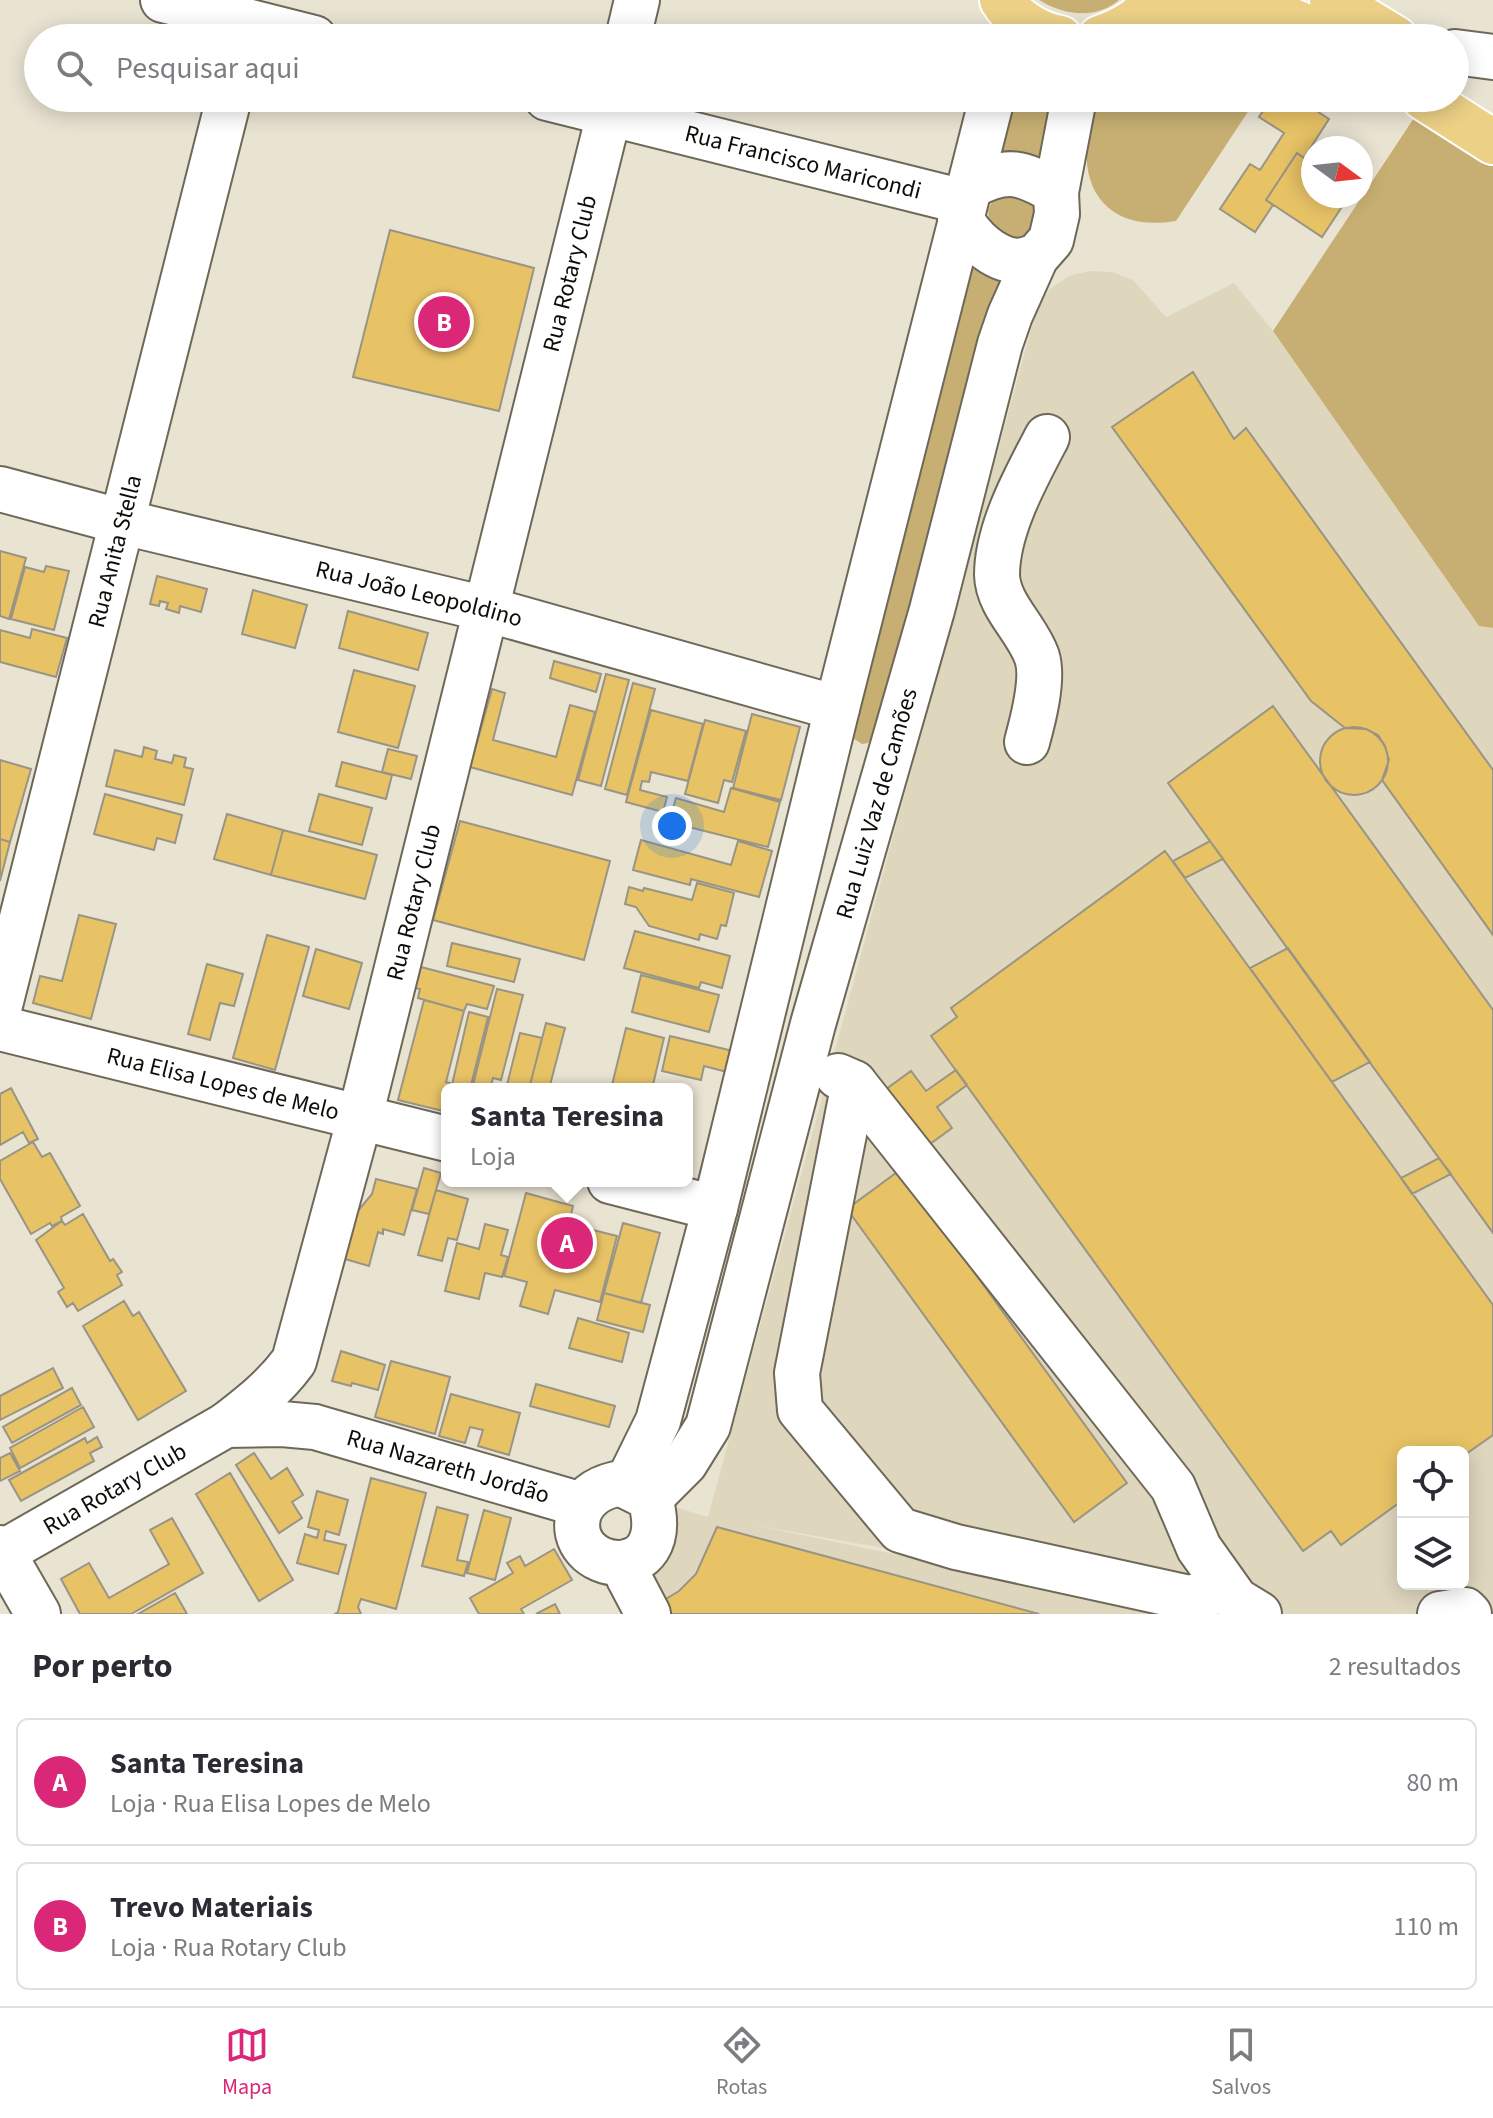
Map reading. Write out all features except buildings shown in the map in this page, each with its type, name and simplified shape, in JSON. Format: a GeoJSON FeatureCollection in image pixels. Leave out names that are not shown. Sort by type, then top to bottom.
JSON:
{"type":"FeatureCollection","features":[{"type":"Feature","properties":{"kind":"main road"},"geometry":{"type":"LineString","coordinates":[[1332,0],[1386,22]]}},
{"type":"Feature","properties":{"kind":"main road"},"geometry":{"type":"LineString","coordinates":[[1130,24],[1151,7],[1184,5],[1243,5],[1299,24]]}},
{"type":"Feature","properties":{"kind":"main road"},"geometry":{"type":"LineString","coordinates":[[1005,15],[1026,24]]}},
{"type":"Feature","properties":{"kind":"main road"},"geometry":{"type":"LineString","coordinates":[[1469,93],[1493,111]]}},
{"type":"Feature","properties":{"kind":"main road"},"geometry":{"type":"LineString","coordinates":[[1446,112],[1493,142]]}},
{"type":"Feature","properties":{"kind":"street"},"geometry":{"type":"LineString","coordinates":[[163,0],[249,20]]}},
{"type":"Feature","properties":{"kind":"street"},"geometry":{"type":"LineString","coordinates":[[631,24],[637,0]]}},
{"type":"Feature","properties":{"kind":"street"},"geometry":{"type":"LineString","coordinates":[[1469,54],[1493,57]]}},
{"type":"Feature","properties":{"kind":"street","name":"Rua Anita Stella"},"geometry":{"type":"LineString","coordinates":[[0,1005],[226,112]]}},
{"type":"Feature","properties":{"kind":"street","name":"Rua Rotary Club"},"geometry":{"type":"LineString","coordinates":[[1,1551],[226,1425],[269,1390],[294,1361],[360,1117],[610,112]]}},
{"type":"Feature","properties":{"kind":"street","name":"Rua Francisco Maricondi"},"geometry":{"type":"LineString","coordinates":[[631,112],[962,210]]}},
{"type":"Feature","properties":{"kind":"street"},"geometry":{"type":"LineString","coordinates":[[638,1492],[715,1208],[837,708],[988,112]]}},
{"type":"Feature","properties":{"kind":"street","name":"Rua Luiz Vaz de Camões"},"geometry":{"type":"LineString","coordinates":[[638,1492],[685,1463],[708,1426],[813,1024],[932,610],[1000,344],[1036,257],[1051,240],[1057,214],[1056,192],[1071,112]]}},
{"type":"Feature","properties":{"kind":"street"},"geometry":{"type":"LineString","coordinates":[[1036,257],[1017,261],[992,251],[969,233],[962,210],[971,186],[1004,172],[1022,174],[1056,192]]}},
{"type":"Feature","properties":{"kind":"street"},"geometry":{"type":"LineString","coordinates":[[1027,742],[1038,686],[1038,659],[1005,604],[997,577],[1010,516],[1047,437]]}},
{"type":"Feature","properties":{"kind":"street","name":"Rua João Leopoldino"},"geometry":{"type":"LineString","coordinates":[[0,489],[123,522],[486,609],[837,708]]}},
{"type":"Feature","properties":{"kind":"street"},"geometry":{"type":"LineString","coordinates":[[813,1024],[823,1069],[854,1083],[1173,1487],[1199,1548],[1243,1602]]}},
{"type":"Feature","properties":{"kind":"street","name":"Rua Elisa Lopes de Melo"},"geometry":{"type":"LineString","coordinates":[[0,1028],[441,1137]]}},
{"type":"Feature","properties":{"kind":"street"},"geometry":{"type":"LineString","coordinates":[[854,1083],[797,1373],[800,1410],[900,1530],[971,1551],[1189,1598],[1243,1602]]}},
{"type":"Feature","properties":{"kind":"street"},"geometry":{"type":"LineString","coordinates":[[633,1187],[715,1208]]}},
{"type":"Feature","properties":{"kind":"street"},"geometry":{"type":"LineString","coordinates":[[294,1361],[315,1427]]}},
{"type":"Feature","properties":{"kind":"street","name":"Rua Nazareth Jordão"},"geometry":{"type":"LineString","coordinates":[[226,1425],[315,1427],[582,1505]]}},
{"type":"Feature","properties":{"kind":"street"},"geometry":{"type":"LineString","coordinates":[[616,1484],[638,1492],[655,1517],[656,1531],[651,1543],[642,1554],[630,1561],[617,1564],[603,1562],[583,1545],[578,1532],[577,1518],[582,1505],[602,1487],[616,1484]]}},
{"type":"Feature","properties":{"kind":"street"},"geometry":{"type":"LineString","coordinates":[[1,1551],[38,1614]]}},
{"type":"Feature","properties":{"kind":"street"},"geometry":{"type":"LineString","coordinates":[[630,1561],[628,1576],[648,1614]]}},
{"type":"Feature","properties":{"kind":"street"},"geometry":{"type":"LineString","coordinates":[[1440,1614],[1465,1610],[1469,1614]]}},
{"type":"Feature","properties":{"kind":"shaded area"},"geometry":{"type":"Polygon","coordinates":[[[1039,0],[1119,0],[1100,11],[1079,13],[1058,9],[1039,0]]]}},
{"type":"Feature","properties":{"kind":"shaded area"},"geometry":{"type":"Polygon","coordinates":[[[1011,112],[1051,112],[1039,159],[1000,153],[1011,112]]]}},
{"type":"Feature","properties":{"kind":"shaded area"},"geometry":{"type":"Polygon","coordinates":[[[1094,112],[1248,112],[1176,221],[1147,223],[1124,217],[1107,206],[1095,190],[1088,170],[1086,148],[1094,112]]]}},
{"type":"Feature","properties":{"kind":"shaded area"},"geometry":{"type":"Polygon","coordinates":[[[1414,118],[1493,163],[1493,628],[1479,626],[1273,331],[1354,208],[1373,208],[1373,180],[1414,118]]]}},
{"type":"Feature","properties":{"kind":"shaded area"},"geometry":{"type":"Polygon","coordinates":[[[1012,189],[1034,205],[1035,210],[1034,222],[1028,232],[1012,238],[990,224],[989,211],[996,198],[1012,189]]]}},
{"type":"Feature","properties":{"kind":"shaded area"},"geometry":{"type":"Polygon","coordinates":[[[973,255],[1012,274],[958,429],[872,737],[868,743],[862,744],[851,737],[973,255]]]}},
{"type":"Feature","properties":{"kind":"shaded area"},"geometry":{"type":"Polygon","coordinates":[[[1090,271],[1112,272],[1133,280],[1166,317],[1234,283],[1273,331],[1479,626],[1493,628],[1493,1614],[1209,1614],[1110,1588],[754,1525],[1184,1614],[665,1614],[659,1603],[652,1556],[665,1504],[708,1517],[1037,307],[1050,289],[1069,276],[1090,271]]]}},
{"type":"Feature","properties":{"kind":"place","name":"Trevo Materiais"},"geometry":{"type":"Point","coordinates":[444,322]}},
{"type":"Feature","properties":{"kind":"place","name":"Santa Teresina"},"geometry":{"type":"Point","coordinates":[567,1243]}}]}
